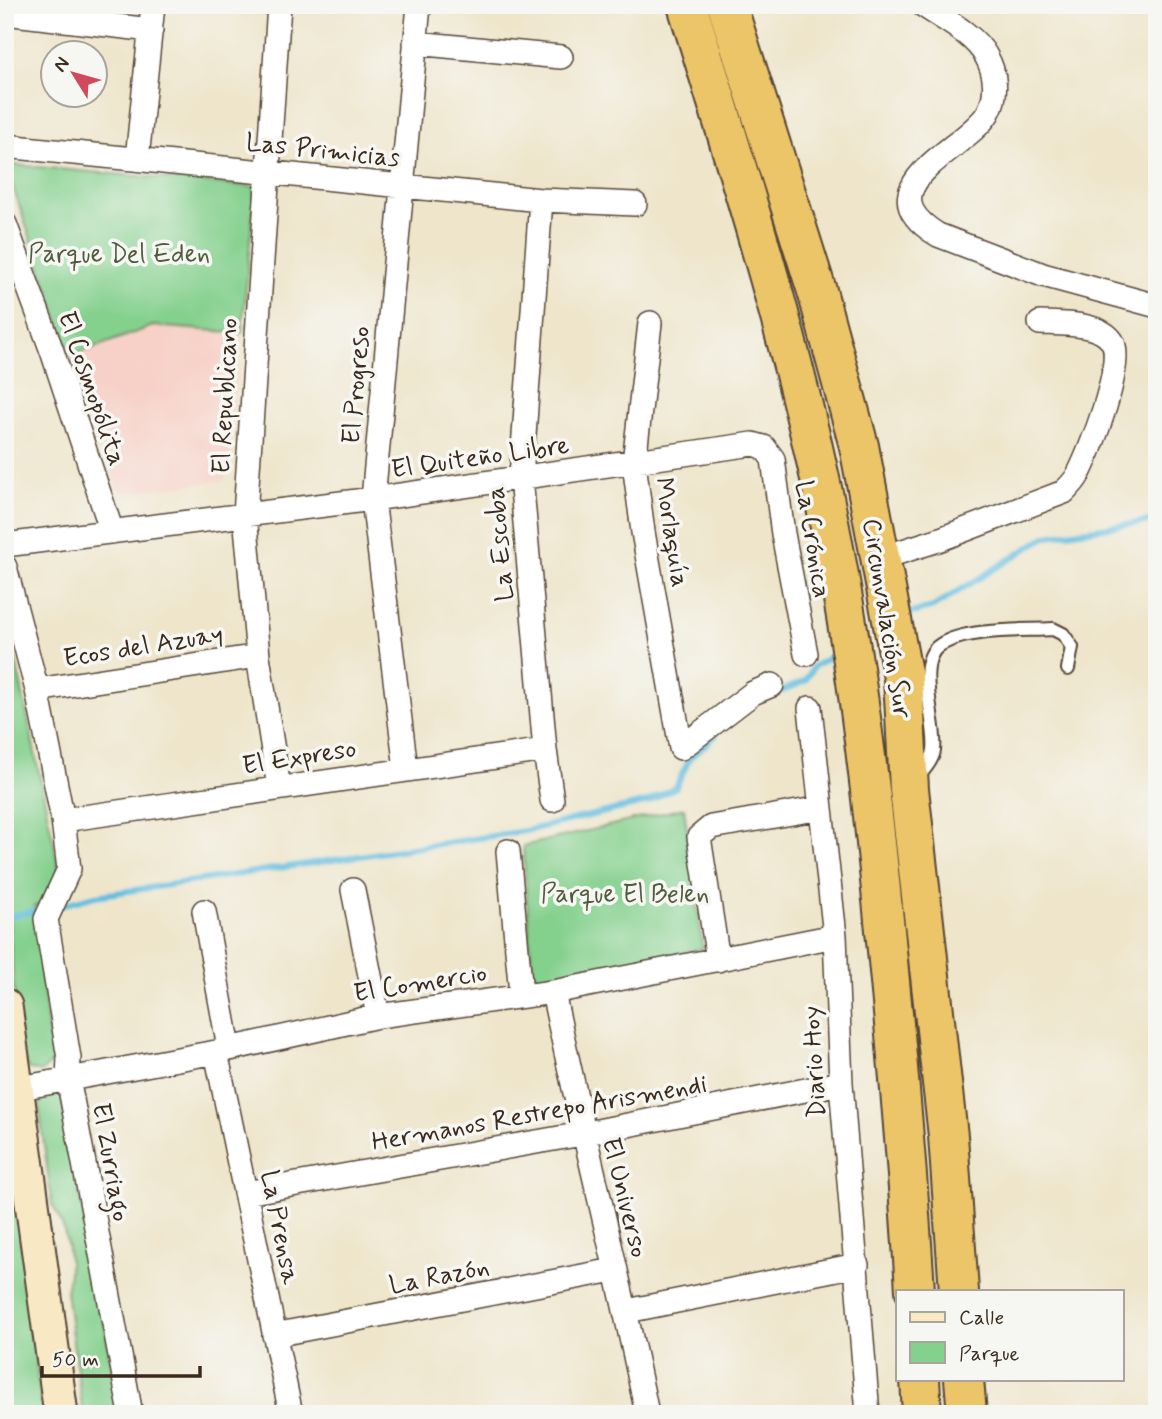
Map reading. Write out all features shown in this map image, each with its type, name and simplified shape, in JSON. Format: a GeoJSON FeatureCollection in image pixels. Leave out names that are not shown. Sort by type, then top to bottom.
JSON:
{"type":"FeatureCollection","features":[{"type":"Feature","properties":{"kind":"highway","name":"Circunvalación Sur"},"geometry":{"type":"LineString","coordinates":[[687,5],[783,329],[814,454],[855,666],[868,759],[908,1163],[915,1290]]}},
{"type":"Feature","properties":{"kind":"highway","name":"Circunvalación Sur"},"geometry":{"type":"LineString","coordinates":[[727,5],[817,291],[859,446],[903,678],[909,789],[948,1136],[958,1290]]}},
{"type":"Feature","properties":{"kind":"highway"},"geometry":{"type":"LineString","coordinates":[[919,1380],[922,1414]]}},
{"type":"Feature","properties":{"kind":"highway"},"geometry":{"type":"LineString","coordinates":[[964,1380],[967,1414]]}},
{"type":"Feature","properties":{"kind":"main road"},"geometry":{"type":"LineString","coordinates":[[5,1006],[61,1414]]}},
{"type":"Feature","properties":{"kind":"street"},"geometry":{"type":"LineString","coordinates":[[137,159],[153,5]]}},
{"type":"Feature","properties":{"kind":"street","name":"El Republicano"},"geometry":{"type":"LineString","coordinates":[[279,5],[265,172],[245,515],[258,656],[279,788]]}},
{"type":"Feature","properties":{"kind":"street","name":"El Progreso"},"geometry":{"type":"LineString","coordinates":[[406,769],[373,499],[419,5]]}},
{"type":"Feature","properties":{"kind":"street"},"geometry":{"type":"LineString","coordinates":[[923,5],[981,49],[992,70],[995,91],[988,113],[975,129],[919,174],[911,201],[913,212],[922,226],[938,235],[1042,275],[1157,306]]}},
{"type":"Feature","properties":{"kind":"street"},"geometry":{"type":"LineString","coordinates":[[5,13],[151,30]]}},
{"type":"Feature","properties":{"kind":"street"},"geometry":{"type":"LineString","coordinates":[[415,43],[561,57]]}},
{"type":"Feature","properties":{"kind":"street","name":"Las Primicias"},"geometry":{"type":"LineString","coordinates":[[5,146],[541,200],[635,204]]}},
{"type":"Feature","properties":{"kind":"street","name":"La Escoba"},"geometry":{"type":"LineString","coordinates":[[541,200],[521,477],[545,750],[552,800]]}},
{"type":"Feature","properties":{"kind":"street","name":"El Cosmopólita"},"geometry":{"type":"LineString","coordinates":[[5,224],[52,351],[112,532]]}},
{"type":"Feature","properties":{"kind":"street","name":"Morlaquía"},"geometry":{"type":"LineString","coordinates":[[650,323],[634,463],[643,532],[681,748],[753,693],[772,685]]}},
{"type":"Feature","properties":{"kind":"street"},"geometry":{"type":"LineString","coordinates":[[881,558],[1064,492],[1077,477],[1096,430],[1117,361],[1113,342],[1102,333],[1076,325],[1040,323]]}},
{"type":"Feature","properties":{"kind":"street","name":"El Quiteño Libre"},"geometry":{"type":"LineString","coordinates":[[5,545],[373,499],[753,444]]}},
{"type":"Feature","properties":{"kind":"street","name":"La Crónica"},"geometry":{"type":"LineString","coordinates":[[753,444],[764,447],[773,459],[783,534],[806,654]]}},
{"type":"Feature","properties":{"kind":"street"},"geometry":{"type":"LineString","coordinates":[[773,459],[814,454]]}},
{"type":"Feature","properties":{"kind":"street"},"geometry":{"type":"LineString","coordinates":[[5,567],[37,690],[63,820]]}},
{"type":"Feature","properties":{"kind":"street","name":"Ecos del Azuay"},"geometry":{"type":"LineString","coordinates":[[37,690],[258,656]]}},
{"type":"Feature","properties":{"kind":"street","name":"Diario Hoy"},"geometry":{"type":"LineString","coordinates":[[810,708],[835,936],[841,1083],[868,1414]]}},
{"type":"Feature","properties":{"kind":"street","name":"El Expreso"},"geometry":{"type":"LineString","coordinates":[[63,820],[545,750]]}},
{"type":"Feature","properties":{"kind":"street"},"geometry":{"type":"LineString","coordinates":[[718,960],[699,837],[711,827],[821,808]]}},
{"type":"Feature","properties":{"kind":"street","name":"El Zurriago"},"geometry":{"type":"LineString","coordinates":[[63,820],[69,869],[46,919],[69,1058],[68,1078],[131,1414]]}},
{"type":"Feature","properties":{"kind":"street"},"geometry":{"type":"LineString","coordinates":[[508,851],[521,994]]}},
{"type":"Feature","properties":{"kind":"street"},"geometry":{"type":"LineString","coordinates":[[353,890],[378,1016]]}},
{"type":"Feature","properties":{"kind":"street","name":"La Prensa"},"geometry":{"type":"LineString","coordinates":[[204,911],[246,1193],[291,1414]]}},
{"type":"Feature","properties":{"kind":"street","name":"El Comercio"},"geometry":{"type":"LineString","coordinates":[[15,1088],[223,1050],[378,1016],[521,994],[553,992],[835,936]]}},
{"type":"Feature","properties":{"kind":"street","name":"El Universo"},"geometry":{"type":"LineString","coordinates":[[553,992],[582,1134],[614,1270],[627,1311],[647,1414]]}},
{"type":"Feature","properties":{"kind":"street","name":"Hermanos Restrepo Arismendi"},"geometry":{"type":"LineString","coordinates":[[246,1193],[582,1134],[841,1083]]}},
{"type":"Feature","properties":{"kind":"street"},"geometry":{"type":"LineString","coordinates":[[627,1311],[857,1265]]}},
{"type":"Feature","properties":{"kind":"street","name":"La Razón"},"geometry":{"type":"LineString","coordinates":[[274,1335],[614,1270]]}},
{"type":"Feature","properties":{"kind":"lane"},"geometry":{"type":"LineString","coordinates":[[909,789],[928,765],[934,749],[929,665],[933,651],[942,644],[967,636],[1053,629],[1063,634],[1072,647],[1068,669]]}},
{"type":"Feature","properties":{"kind":"shaded area"},"geometry":{"type":"Polygon","coordinates":[[[153,326],[242,333],[228,472],[224,480],[126,493],[118,490],[71,356],[153,326]]]}},
{"type":"Feature","properties":{"kind":"green space","name":"Parque Del Eden"},"geometry":{"type":"Polygon","coordinates":[[[5,164],[255,187],[242,333],[153,326],[71,356],[5,164]]]}},
{"type":"Feature","properties":{"kind":"green space"},"geometry":{"type":"Polygon","coordinates":[[[5,608],[65,899],[34,906],[52,1063],[41,1072],[29,1069],[19,1050],[5,881],[5,608]]]}},
{"type":"Feature","properties":{"kind":"green space","name":"Parque El Belen"},"geometry":{"type":"Polygon","coordinates":[[[684,808],[703,949],[540,979],[532,971],[523,846],[684,808]]]}},
{"type":"Feature","properties":{"kind":"green space"},"geometry":{"type":"Polygon","coordinates":[[[60,1090],[121,1414],[83,1414],[66,1291],[68,1247],[62,1224],[52,1205],[39,1106],[45,1093],[60,1090]]]}},
{"type":"Feature","properties":{"kind":"green space"},"geometry":{"type":"Polygon","coordinates":[[[5,1110],[42,1414],[5,1414],[5,1110]]]}},
{"type":"Feature","properties":{"kind":"waterway"},"geometry":{"type":"LineString","coordinates":[[905,615],[933,607],[1047,536],[1157,520]]}},
{"type":"Feature","properties":{"kind":"waterway"},"geometry":{"type":"LineString","coordinates":[[775,694],[805,681],[814,666],[840,651]]}},
{"type":"Feature","properties":{"kind":"waterway"},"geometry":{"type":"LineString","coordinates":[[58,906],[95,896],[525,831],[648,802],[676,787],[690,758],[715,736]]}},
{"type":"Feature","properties":{"kind":"waterway"},"geometry":{"type":"LineString","coordinates":[[5,917],[44,909]]}}]}
